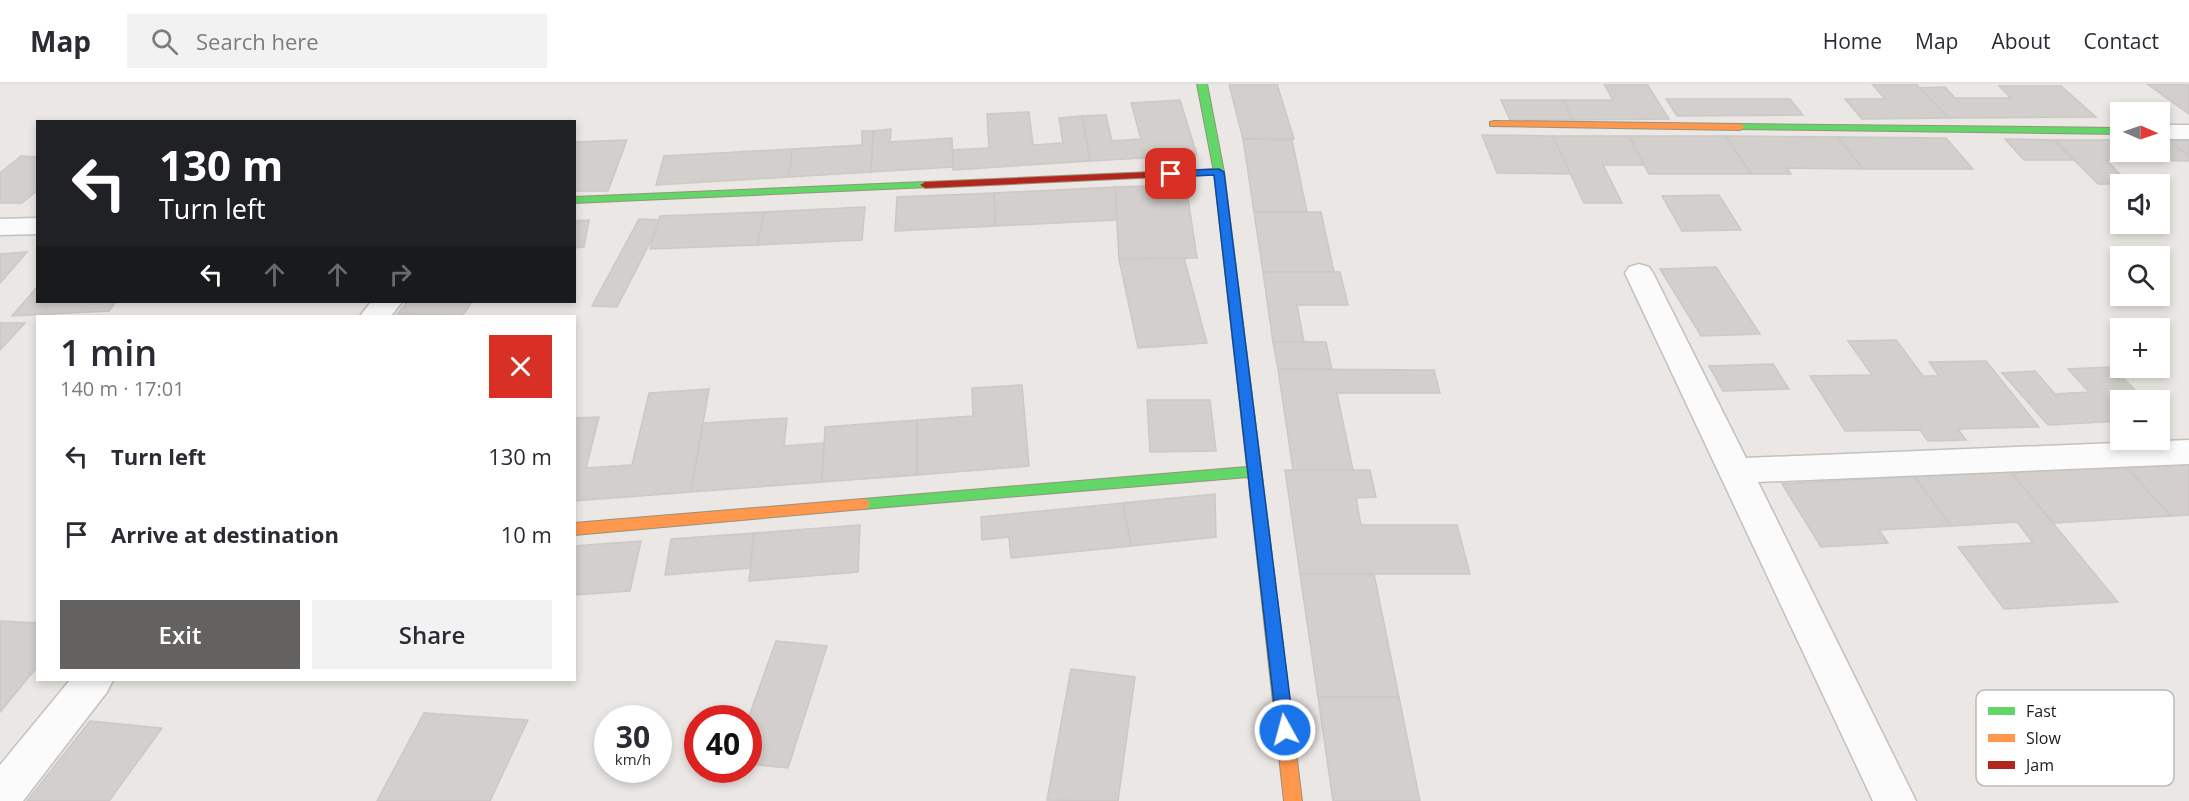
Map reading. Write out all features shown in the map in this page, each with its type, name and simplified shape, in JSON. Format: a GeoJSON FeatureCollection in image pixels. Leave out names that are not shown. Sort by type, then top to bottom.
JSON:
{"type":"FeatureCollection","features":[{"type":"Feature","properties":{"kind":"street"},"geometry":{"type":"LineString","coordinates":[[1202,84],[1219,172],[1293,801]]}},
{"type":"Feature","properties":{"kind":"street"},"geometry":{"type":"LineString","coordinates":[[1494,124],[2110,132]]}},
{"type":"Feature","properties":{"kind":"street"},"geometry":{"type":"LineString","coordinates":[[2170,132],[2189,132]]}},
{"type":"Feature","properties":{"kind":"street"},"geometry":{"type":"LineString","coordinates":[[576,200],[1219,172]]}},
{"type":"Feature","properties":{"kind":"street"},"geometry":{"type":"LineString","coordinates":[[0,227],[36,226]]}},
{"type":"Feature","properties":{"kind":"street"},"geometry":{"type":"LineString","coordinates":[[1639,273],[1895,801]]}},
{"type":"Feature","properties":{"kind":"street"},"geometry":{"type":"LineString","coordinates":[[376,315],[386,303]]}},
{"type":"Feature","properties":{"kind":"street"},"geometry":{"type":"LineString","coordinates":[[1735,471],[2189,452]]}},
{"type":"Feature","properties":{"kind":"street"},"geometry":{"type":"LineString","coordinates":[[576,529],[1254,471]]}},
{"type":"Feature","properties":{"kind":"street"},"geometry":{"type":"LineString","coordinates":[[0,797],[92,681]]}},
{"type":"Feature","properties":{"kind":"building"},"geometry":{"type":"Polygon","coordinates":[[[1229,84],[1277,84],[1294,139],[1243,139],[1229,84]]]}},
{"type":"Feature","properties":{"kind":"building"},"geometry":{"type":"Polygon","coordinates":[[[1604,84],[1647,84],[1669,119],[1573,120],[1563,100],[1613,100],[1604,84]]]}},
{"type":"Feature","properties":{"kind":"building"},"geometry":{"type":"Polygon","coordinates":[[[1872,84],[1916,84],[1949,118],[1862,119],[1845,99],[1885,99],[1872,84]]]}},
{"type":"Feature","properties":{"kind":"building"},"geometry":{"type":"Polygon","coordinates":[[[2147,84],[2189,85],[2189,114],[2147,84]]]}},
{"type":"Feature","properties":{"kind":"building"},"geometry":{"type":"Polygon","coordinates":[[[1999,86],[2061,86],[2096,117],[1949,118],[1919,88],[1945,87],[1955,98],[2011,98],[1999,86]]]}},
{"type":"Feature","properties":{"kind":"building"},"geometry":{"type":"Polygon","coordinates":[[[1666,99],[1790,99],[1803,115],[1677,116],[1666,99]]]}},
{"type":"Feature","properties":{"kind":"building"},"geometry":{"type":"Polygon","coordinates":[[[1180,100],[1197,155],[1090,161],[1082,116],[1106,115],[1112,141],[1141,139],[1131,103],[1180,100]]]}},
{"type":"Feature","properties":{"kind":"building"},"geometry":{"type":"Polygon","coordinates":[[[1501,100],[1563,100],[1573,120],[1510,120],[1501,100]]]}},
{"type":"Feature","properties":{"kind":"building"},"geometry":{"type":"Polygon","coordinates":[[[1029,112],[1033,145],[1063,143],[1059,118],[1082,116],[1090,161],[953,170],[952,150],[989,148],[987,114],[1029,112]]]}},
{"type":"Feature","properties":{"kind":"building"},"geometry":{"type":"Polygon","coordinates":[[[891,129],[890,142],[952,138],[953,167],[871,172],[873,131],[891,129]]]}},
{"type":"Feature","properties":{"kind":"building"},"geometry":{"type":"Polygon","coordinates":[[[862,131],[873,131],[871,172],[789,177],[792,149],[862,145],[862,131]]]}},
{"type":"Feature","properties":{"kind":"building"},"geometry":{"type":"Polygon","coordinates":[[[1482,135],[1553,136],[1571,174],[1497,173],[1482,135]]]}},
{"type":"Feature","properties":{"kind":"building"},"geometry":{"type":"Polygon","coordinates":[[[1553,136],[1629,136],[1645,165],[1603,165],[1622,203],[1584,203],[1553,136]]]}},
{"type":"Feature","properties":{"kind":"building"},"geometry":{"type":"Polygon","coordinates":[[[1629,136],[1726,136],[1751,174],[1649,174],[1629,136]]]}},
{"type":"Feature","properties":{"kind":"building"},"geometry":{"type":"Polygon","coordinates":[[[1726,136],[1838,137],[1863,169],[1787,168],[1791,174],[1751,174],[1726,136]]]}},
{"type":"Feature","properties":{"kind":"building"},"geometry":{"type":"Polygon","coordinates":[[[1838,137],[1946,138],[1973,169],[1863,169],[1838,137]]]}},
{"type":"Feature","properties":{"kind":"building"},"geometry":{"type":"Polygon","coordinates":[[[1243,139],[1292,140],[1307,212],[1254,212],[1243,139]]]}},
{"type":"Feature","properties":{"kind":"building"},"geometry":{"type":"Polygon","coordinates":[[[2005,139],[2054,140],[2075,160],[2024,160],[2005,139]]]}},
{"type":"Feature","properties":{"kind":"building"},"geometry":{"type":"Polygon","coordinates":[[[627,140],[608,191],[576,191],[576,142],[627,140]]]}},
{"type":"Feature","properties":{"kind":"building"},"geometry":{"type":"Polygon","coordinates":[[[2054,140],[2110,140],[2110,160],[2106,160],[2120,174],[2110,174],[2110,184],[2098,184],[2054,140]]]}},
{"type":"Feature","properties":{"kind":"building"},"geometry":{"type":"Polygon","coordinates":[[[2170,140],[2189,157],[2189,161],[2170,161],[2170,140]]]}},
{"type":"Feature","properties":{"kind":"building"},"geometry":{"type":"Polygon","coordinates":[[[2170,140],[2189,140],[2189,157],[2170,140]]]}},
{"type":"Feature","properties":{"kind":"building"},"geometry":{"type":"Polygon","coordinates":[[[792,149],[789,177],[656,185],[664,156],[792,149]]]}},
{"type":"Feature","properties":{"kind":"building"},"geometry":{"type":"Polygon","coordinates":[[[21,156],[36,157],[36,192],[22,203],[0,203],[0,173],[21,156]]]}},
{"type":"Feature","properties":{"kind":"building"},"geometry":{"type":"Polygon","coordinates":[[[1186,185],[1197,258],[1119,259],[1115,187],[1186,185]]]}},
{"type":"Feature","properties":{"kind":"building"},"geometry":{"type":"Polygon","coordinates":[[[1115,187],[1117,220],[995,226],[994,193],[1115,187]]]}},
{"type":"Feature","properties":{"kind":"building"},"geometry":{"type":"Polygon","coordinates":[[[994,193],[995,226],[895,231],[897,197],[994,193]]]}},
{"type":"Feature","properties":{"kind":"building"},"geometry":{"type":"Polygon","coordinates":[[[1719,195],[1741,230],[1682,231],[1662,196],[1719,195]]]}},
{"type":"Feature","properties":{"kind":"building"},"geometry":{"type":"Polygon","coordinates":[[[865,207],[862,240],[757,245],[764,212],[865,207]]]}},
{"type":"Feature","properties":{"kind":"building"},"geometry":{"type":"Polygon","coordinates":[[[764,212],[757,245],[650,249],[660,216],[764,212]]]}},
{"type":"Feature","properties":{"kind":"building"},"geometry":{"type":"Polygon","coordinates":[[[1254,212],[1321,212],[1334,272],[1263,272],[1254,212]]]}},
{"type":"Feature","properties":{"kind":"building"},"geometry":{"type":"Polygon","coordinates":[[[639,219],[659,220],[655,233],[617,307],[592,306],[639,219]]]}},
{"type":"Feature","properties":{"kind":"building"},"geometry":{"type":"Polygon","coordinates":[[[589,220],[584,247],[576,248],[576,221],[589,220]]]}},
{"type":"Feature","properties":{"kind":"building"},"geometry":{"type":"Polygon","coordinates":[[[27,252],[0,283],[0,254],[27,252]]]}},
{"type":"Feature","properties":{"kind":"building"},"geometry":{"type":"Polygon","coordinates":[[[1184,258],[1207,343],[1138,348],[1119,259],[1184,258]]]}},
{"type":"Feature","properties":{"kind":"building"},"geometry":{"type":"Polygon","coordinates":[[[1716,267],[1760,334],[1701,336],[1660,269],[1716,267]]]}},
{"type":"Feature","properties":{"kind":"building"},"geometry":{"type":"Polygon","coordinates":[[[1263,272],[1340,272],[1348,305],[1297,305],[1304,342],[1273,342],[1263,272]]]}},
{"type":"Feature","properties":{"kind":"building"},"geometry":{"type":"Polygon","coordinates":[[[36,288],[36,303],[115,303],[109,311],[12,316],[36,288]]]}},
{"type":"Feature","properties":{"kind":"building"},"geometry":{"type":"Polygon","coordinates":[[[406,303],[471,303],[463,315],[398,313],[406,303]]]}},
{"type":"Feature","properties":{"kind":"building"},"geometry":{"type":"Polygon","coordinates":[[[398,313],[435,315],[397,315],[398,313]]]}},
{"type":"Feature","properties":{"kind":"building"},"geometry":{"type":"Polygon","coordinates":[[[0,323],[25,323],[0,350],[0,323]]]}},
{"type":"Feature","properties":{"kind":"building"},"geometry":{"type":"Polygon","coordinates":[[[1896,340],[1923,376],[1939,376],[1929,362],[1986,361],[2039,427],[1958,429],[1966,440],[1928,441],[1920,430],[1845,431],[1810,376],[1872,375],[1848,341],[1896,340]]]}},
{"type":"Feature","properties":{"kind":"building"},"geometry":{"type":"Polygon","coordinates":[[[1273,342],[1326,342],[1332,370],[1278,369],[1273,342]]]}},
{"type":"Feature","properties":{"kind":"building"},"geometry":{"type":"Polygon","coordinates":[[[1773,364],[1789,389],[1723,391],[1709,366],[1773,364]]]}},
{"type":"Feature","properties":{"kind":"building"},"geometry":{"type":"Polygon","coordinates":[[[2110,367],[2110,378],[2123,378],[2135,390],[2110,390],[2110,422],[2048,425],[2002,373],[2035,371],[2055,394],[2089,392],[2068,369],[2110,367]]]}},
{"type":"Feature","properties":{"kind":"building"},"geometry":{"type":"Polygon","coordinates":[[[1278,369],[1434,370],[1440,393],[1337,393],[1353,470],[1293,470],[1278,369]]]}},
{"type":"Feature","properties":{"kind":"building"},"geometry":{"type":"Polygon","coordinates":[[[1022,385],[1029,466],[917,475],[917,420],[973,416],[972,388],[1022,385]]]}},
{"type":"Feature","properties":{"kind":"building"},"geometry":{"type":"Polygon","coordinates":[[[709,389],[691,492],[576,501],[576,418],[599,417],[586,468],[632,465],[649,393],[709,389]]]}},
{"type":"Feature","properties":{"kind":"building"},"geometry":{"type":"Polygon","coordinates":[[[1147,400],[1210,400],[1216,451],[1150,452],[1147,400]]]}},
{"type":"Feature","properties":{"kind":"building"},"geometry":{"type":"Polygon","coordinates":[[[787,418],[784,446],[824,443],[822,482],[691,492],[703,423],[787,418]]]}},
{"type":"Feature","properties":{"kind":"building"},"geometry":{"type":"Polygon","coordinates":[[[917,420],[917,475],[822,482],[825,427],[917,420]]]}},
{"type":"Feature","properties":{"kind":"building"},"geometry":{"type":"Polygon","coordinates":[[[2189,461],[2189,515],[2171,516],[2123,464],[2189,461]]]}},
{"type":"Feature","properties":{"kind":"building"},"geometry":{"type":"Polygon","coordinates":[[[2123,464],[2171,516],[2053,523],[2010,471],[2123,464]]]}},
{"type":"Feature","properties":{"kind":"building"},"geometry":{"type":"Polygon","coordinates":[[[1285,470],[1370,470],[1376,497],[1356,498],[1361,525],[1457,525],[1470,574],[1300,574],[1285,470]]]}},
{"type":"Feature","properties":{"kind":"building"},"geometry":{"type":"Polygon","coordinates":[[[2010,471],[2118,602],[2004,609],[1958,547],[2033,543],[2017,522],[1951,526],[1914,476],[2010,471]]]}},
{"type":"Feature","properties":{"kind":"building"},"geometry":{"type":"Polygon","coordinates":[[[1914,476],[1951,526],[1879,530],[1888,543],[1821,547],[1782,484],[1914,476]]]}},
{"type":"Feature","properties":{"kind":"building"},"geometry":{"type":"Polygon","coordinates":[[[1215,494],[1216,537],[1131,546],[1123,503],[1215,494]]]}},
{"type":"Feature","properties":{"kind":"building"},"geometry":{"type":"Polygon","coordinates":[[[1123,503],[1131,546],[1011,558],[1009,537],[982,540],[981,517],[1123,503]]]}},
{"type":"Feature","properties":{"kind":"building"},"geometry":{"type":"Polygon","coordinates":[[[860,525],[858,572],[749,581],[754,533],[860,525]]]}},
{"type":"Feature","properties":{"kind":"building"},"geometry":{"type":"Polygon","coordinates":[[[754,533],[750,568],[665,575],[671,539],[754,533]]]}},
{"type":"Feature","properties":{"kind":"building"},"geometry":{"type":"Polygon","coordinates":[[[641,541],[630,591],[576,595],[576,546],[641,541]]]}},
{"type":"Feature","properties":{"kind":"building"},"geometry":{"type":"Polygon","coordinates":[[[1300,574],[1374,574],[1399,697],[1318,697],[1300,574]]]}},
{"type":"Feature","properties":{"kind":"building"},"geometry":{"type":"Polygon","coordinates":[[[0,621],[36,623],[36,668],[0,712],[0,621]]]}},
{"type":"Feature","properties":{"kind":"building"},"geometry":{"type":"Polygon","coordinates":[[[776,641],[827,646],[788,768],[762,765],[762,705],[753,705],[776,641]]]}},
{"type":"Feature","properties":{"kind":"building"},"geometry":{"type":"Polygon","coordinates":[[[1071,669],[1135,677],[1118,801],[1047,800],[1071,669]]]}},
{"type":"Feature","properties":{"kind":"building"},"geometry":{"type":"Polygon","coordinates":[[[1318,697],[1399,697],[1420,801],[1333,801],[1318,697]]]}},
{"type":"Feature","properties":{"kind":"building"},"geometry":{"type":"Polygon","coordinates":[[[424,713],[528,720],[490,801],[377,801],[424,713]]]}},
{"type":"Feature","properties":{"kind":"building"},"geometry":{"type":"Polygon","coordinates":[[[90,721],[162,728],[109,801],[27,801],[90,721]]]}},
{"type":"Feature","properties":{"kind":"traffic: fast"},"geometry":{"type":"LineString","coordinates":[[1202,84],[1219,172],[1256,484]]}},
{"type":"Feature","properties":{"kind":"traffic: fast"},"geometry":{"type":"LineString","coordinates":[[1740,127],[2110,131]]}},
{"type":"Feature","properties":{"kind":"traffic: fast"},"geometry":{"type":"LineString","coordinates":[[576,200],[925,185]]}},
{"type":"Feature","properties":{"kind":"traffic: fast"},"geometry":{"type":"LineString","coordinates":[[863,504],[1254,471]]}},
{"type":"Feature","properties":{"kind":"traffic: slow"},"geometry":{"type":"LineString","coordinates":[[1494,124],[1740,127]]}},
{"type":"Feature","properties":{"kind":"traffic: slow"},"geometry":{"type":"LineString","coordinates":[[1256,484],[1293,801]]}},
{"type":"Feature","properties":{"kind":"traffic: slow"},"geometry":{"type":"LineString","coordinates":[[576,529],[863,504]]}},
{"type":"Feature","properties":{"kind":"traffic: jam"},"geometry":{"type":"LineString","coordinates":[[925,185],[1219,172]]}},
{"type":"Feature","properties":{"kind":"route"},"geometry":{"type":"LineString","coordinates":[[1171,174],[1219,172],[1285,730]]}}]}
